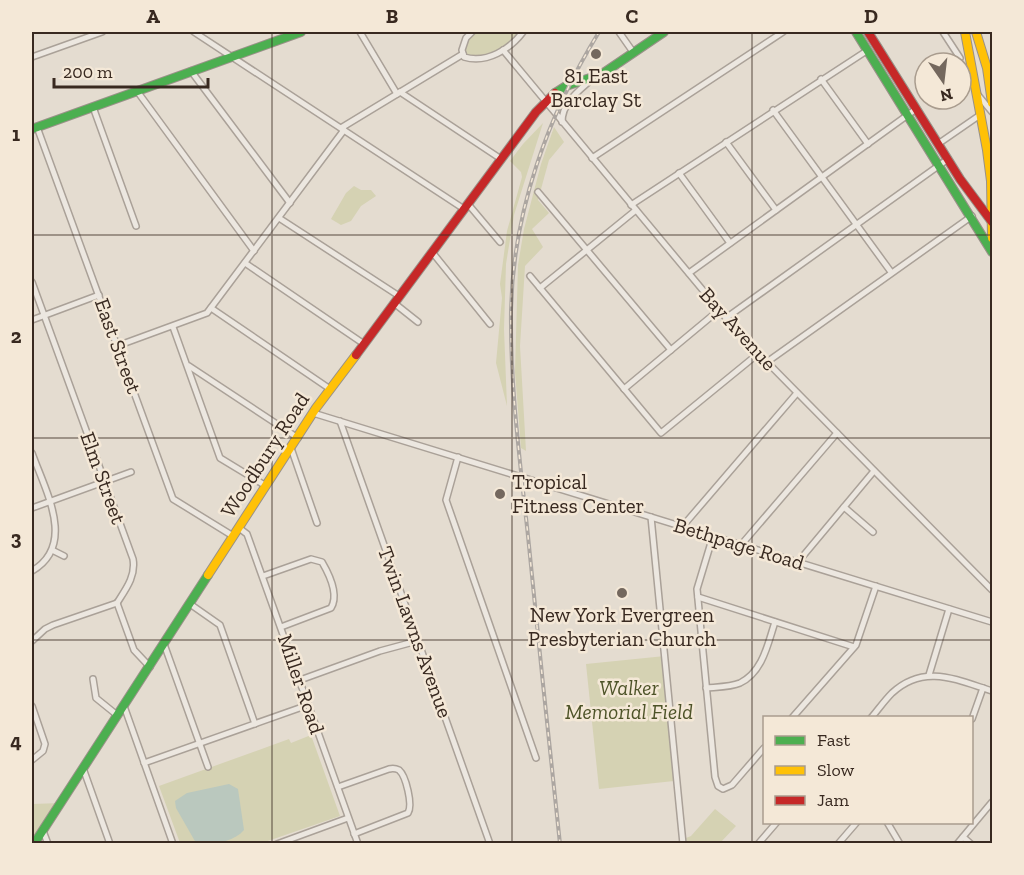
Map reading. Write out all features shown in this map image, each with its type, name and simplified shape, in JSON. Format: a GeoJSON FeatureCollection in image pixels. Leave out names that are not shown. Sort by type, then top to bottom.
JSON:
{"type":"FeatureCollection","features":[{"type":"Feature","properties":{"kind":"main road"},"geometry":{"type":"LineString","coordinates":[[34,128],[290,34],[301,32]]}},
{"type":"Feature","properties":{"kind":"main road"},"geometry":{"type":"LineString","coordinates":[[546,100],[566,86],[602,74],[664,32]]}},
{"type":"Feature","properties":{"kind":"main road"},"geometry":{"type":"LineString","coordinates":[[856,32],[992,221]]}},
{"type":"Feature","properties":{"kind":"main road"},"geometry":{"type":"LineString","coordinates":[[868,32],[940,164],[993,252]]}},
{"type":"Feature","properties":{"kind":"main road"},"geometry":{"type":"LineString","coordinates":[[965,32],[991,181],[993,238]]}},
{"type":"Feature","properties":{"kind":"main road"},"geometry":{"type":"LineString","coordinates":[[976,32],[987,68],[993,103]]}},
{"type":"Feature","properties":{"kind":"main road","name":"Woodbury Road"},"geometry":{"type":"LineString","coordinates":[[34,843],[313,413],[546,100]]}},
{"type":"Feature","properties":{"kind":"street"},"geometry":{"type":"LineString","coordinates":[[32,57],[102,32]]}},
{"type":"Feature","properties":{"kind":"street"},"geometry":{"type":"LineString","coordinates":[[194,32],[466,206],[500,242]]}},
{"type":"Feature","properties":{"kind":"street"},"geometry":{"type":"LineString","coordinates":[[360,32],[398,93],[501,159]]}},
{"type":"Feature","properties":{"kind":"street"},"geometry":{"type":"LineString","coordinates":[[463,54],[463,45],[472,32]]}},
{"type":"Feature","properties":{"kind":"street"},"geometry":{"type":"LineString","coordinates":[[463,54],[468,58],[480,59],[503,50],[523,32]]}},
{"type":"Feature","properties":{"kind":"street"},"geometry":{"type":"LineString","coordinates":[[619,32],[633,52]]}},
{"type":"Feature","properties":{"kind":"street"},"geometry":{"type":"LineString","coordinates":[[592,158],[783,32]]}},
{"type":"Feature","properties":{"kind":"street"},"geometry":{"type":"LineString","coordinates":[[943,32],[955,51]]}},
{"type":"Feature","properties":{"kind":"street","name":"Bay Avenue"},"geometry":{"type":"LineString","coordinates":[[503,50],[726,318],[766,362],[993,590]]}},
{"type":"Feature","properties":{"kind":"street"},"geometry":{"type":"LineString","coordinates":[[540,288],[587,250],[633,208],[679,173],[868,50]]}},
{"type":"Feature","properties":{"kind":"street"},"geometry":{"type":"LineString","coordinates":[[117,346],[207,313],[343,129],[463,54]]}},
{"type":"Feature","properties":{"kind":"street"},"geometry":{"type":"LineString","coordinates":[[191,71],[290,203]]}},
{"type":"Feature","properties":{"kind":"street"},"geometry":{"type":"LineString","coordinates":[[562,122],[566,104],[592,79]]}},
{"type":"Feature","properties":{"kind":"street"},"geometry":{"type":"LineString","coordinates":[[821,79],[867,144]]}},
{"type":"Feature","properties":{"kind":"street"},"geometry":{"type":"LineString","coordinates":[[137,91],[254,251]]}},
{"type":"Feature","properties":{"kind":"street"},"geometry":{"type":"LineString","coordinates":[[977,94],[993,112]]}},
{"type":"Feature","properties":{"kind":"street"},"geometry":{"type":"LineString","coordinates":[[93,107],[136,226]]}},
{"type":"Feature","properties":{"kind":"street"},"geometry":{"type":"LineString","coordinates":[[773,110],[891,272]]}},
{"type":"Feature","properties":{"kind":"street"},"geometry":{"type":"LineString","coordinates":[[689,273],[912,111]]}},
{"type":"Feature","properties":{"kind":"street"},"geometry":{"type":"LineString","coordinates":[[938,144],[980,115]]}},
{"type":"Feature","properties":{"kind":"street","name":"East Street"},"geometry":{"type":"LineString","coordinates":[[34,128],[99,295],[173,499],[233,536]]}},
{"type":"Feature","properties":{"kind":"street"},"geometry":{"type":"LineString","coordinates":[[726,142],[776,210]]}},
{"type":"Feature","properties":{"kind":"street"},"geometry":{"type":"LineString","coordinates":[[726,318],[948,159]]}},
{"type":"Feature","properties":{"kind":"street"},"geometry":{"type":"LineString","coordinates":[[679,173],[730,243]]}},
{"type":"Feature","properties":{"kind":"street"},"geometry":{"type":"LineString","coordinates":[[538,192],[671,350]]}},
{"type":"Feature","properties":{"kind":"street"},"geometry":{"type":"LineString","coordinates":[[766,362],[972,216]]}},
{"type":"Feature","properties":{"kind":"street"},"geometry":{"type":"LineString","coordinates":[[279,218],[397,300],[418,322]]}},
{"type":"Feature","properties":{"kind":"street"},"geometry":{"type":"LineString","coordinates":[[432,252],[489,324]]}},
{"type":"Feature","properties":{"kind":"street"},"geometry":{"type":"LineString","coordinates":[[245,263],[364,344]]}},
{"type":"Feature","properties":{"kind":"street"},"geometry":{"type":"LineString","coordinates":[[530,276],[661,433],[759,353]]}},
{"type":"Feature","properties":{"kind":"street","name":"Elm Street"},"geometry":{"type":"LineString","coordinates":[[32,282],[134,565],[131,580],[117,603]]}},
{"type":"Feature","properties":{"kind":"street"},"geometry":{"type":"LineString","coordinates":[[32,320],[99,295]]}},
{"type":"Feature","properties":{"kind":"street"},"geometry":{"type":"LineString","coordinates":[[211,308],[330,389]]}},
{"type":"Feature","properties":{"kind":"street"},"geometry":{"type":"LineString","coordinates":[[624,389],[719,310]]}},
{"type":"Feature","properties":{"kind":"street"},"geometry":{"type":"LineString","coordinates":[[173,327],[220,458],[266,486]]}},
{"type":"Feature","properties":{"kind":"street"},"geometry":{"type":"LineString","coordinates":[[188,365],[298,438]]}},
{"type":"Feature","properties":{"kind":"street"},"geometry":{"type":"LineString","coordinates":[[682,526],[797,393]]}},
{"type":"Feature","properties":{"kind":"street","name":"Bethpage Road"},"geometry":{"type":"LineString","coordinates":[[313,413],[993,622]]}},
{"type":"Feature","properties":{"kind":"street","name":"Twin Lawns Avenue"},"geometry":{"type":"LineString","coordinates":[[340,421],[490,843]]}},
{"type":"Feature","properties":{"kind":"street"},"geometry":{"type":"LineString","coordinates":[[741,544],[837,433]]}},
{"type":"Feature","properties":{"kind":"street"},"geometry":{"type":"LineString","coordinates":[[291,448],[317,523]]}},
{"type":"Feature","properties":{"kind":"street"},"geometry":{"type":"LineString","coordinates":[[32,453],[56,522],[56,538],[52,550],[45,561],[32,571]]}},
{"type":"Feature","properties":{"kind":"street"},"geometry":{"type":"LineString","coordinates":[[458,457],[446,500],[536,758]]}},
{"type":"Feature","properties":{"kind":"street"},"geometry":{"type":"LineString","coordinates":[[32,508],[131,471]]}},
{"type":"Feature","properties":{"kind":"street"},"geometry":{"type":"LineString","coordinates":[[798,562],[874,471]]}},
{"type":"Feature","properties":{"kind":"street"},"geometry":{"type":"LineString","coordinates":[[844,507],[873,532]]}},
{"type":"Feature","properties":{"kind":"street"},"geometry":{"type":"LineString","coordinates":[[651,517],[683,843]]}},
{"type":"Feature","properties":{"kind":"street","name":"Miller Road"},"geometry":{"type":"LineString","coordinates":[[239,528],[247,534],[358,843]]}},
{"type":"Feature","properties":{"kind":"street"},"geometry":{"type":"LineString","coordinates":[[713,536],[697,589],[715,777],[718,786],[723,789],[732,785],[763,750]]}},
{"type":"Feature","properties":{"kind":"street"},"geometry":{"type":"LineString","coordinates":[[52,550],[64,556]]}},
{"type":"Feature","properties":{"kind":"street"},"geometry":{"type":"LineString","coordinates":[[262,576],[311,559],[322,562],[328,576],[335,596],[331,608],[281,627]]}},
{"type":"Feature","properties":{"kind":"street"},"geometry":{"type":"LineString","coordinates":[[793,716],[855,647],[876,586]]}},
{"type":"Feature","properties":{"kind":"street"},"geometry":{"type":"LineString","coordinates":[[698,597],[855,647]]}},
{"type":"Feature","properties":{"kind":"street"},"geometry":{"type":"LineString","coordinates":[[32,641],[53,625],[117,603],[134,650],[150,667]]}},
{"type":"Feature","properties":{"kind":"street"},"geometry":{"type":"LineString","coordinates":[[190,604],[220,625],[255,724]]}},
{"type":"Feature","properties":{"kind":"street"},"geometry":{"type":"LineString","coordinates":[[929,675],[949,609]]}},
{"type":"Feature","properties":{"kind":"street"},"geometry":{"type":"LineString","coordinates":[[706,688],[738,684],[748,678],[763,660],[775,622]]}},
{"type":"Feature","properties":{"kind":"street"},"geometry":{"type":"LineString","coordinates":[[300,681],[380,651],[417,640]]}},
{"type":"Feature","properties":{"kind":"street"},"geometry":{"type":"LineString","coordinates":[[164,644],[208,767]]}},
{"type":"Feature","properties":{"kind":"street"},"geometry":{"type":"LineString","coordinates":[[871,716],[893,692],[929,675],[946,677],[993,691]]}},
{"type":"Feature","properties":{"kind":"street"},"geometry":{"type":"LineString","coordinates":[[93,679],[96,698],[117,715]]}},
{"type":"Feature","properties":{"kind":"street"},"geometry":{"type":"LineString","coordinates":[[973,716],[983,688]]}},
{"type":"Feature","properties":{"kind":"street"},"geometry":{"type":"LineString","coordinates":[[144,763],[308,705]]}},
{"type":"Feature","properties":{"kind":"street"},"geometry":{"type":"LineString","coordinates":[[32,706],[45,744],[43,751],[32,760]]}},
{"type":"Feature","properties":{"kind":"street"},"geometry":{"type":"LineString","coordinates":[[124,706],[173,843]]}},
{"type":"Feature","properties":{"kind":"street"},"geometry":{"type":"LineString","coordinates":[[83,768],[110,843]]}},
{"type":"Feature","properties":{"kind":"street"},"geometry":{"type":"LineString","coordinates":[[338,787],[389,769],[396,768],[401,772],[411,802],[408,813],[354,834]]}},
{"type":"Feature","properties":{"kind":"street"},"geometry":{"type":"LineString","coordinates":[[957,843],[993,802]]}},
{"type":"Feature","properties":{"kind":"street"},"geometry":{"type":"LineString","coordinates":[[277,843],[348,818]]}},
{"type":"Feature","properties":{"kind":"street"},"geometry":{"type":"LineString","coordinates":[[758,843],[775,824]]}},
{"type":"Feature","properties":{"kind":"street"},"geometry":{"type":"LineString","coordinates":[[838,843],[855,824]]}},
{"type":"Feature","properties":{"kind":"street"},"geometry":{"type":"LineString","coordinates":[[888,824],[900,843]]}},
{"type":"Feature","properties":{"kind":"street"},"geometry":{"type":"LineString","coordinates":[[43,831],[48,843]]}},
{"type":"Feature","properties":{"kind":"street"},"geometry":{"type":"LineString","coordinates":[[296,837],[298,843]]}},
{"type":"Feature","properties":{"kind":"street"},"geometry":{"type":"LineString","coordinates":[[963,837],[971,843]]}},
{"type":"Feature","properties":{"kind":"green space"},"geometry":{"type":"Polygon","coordinates":[[[473,32],[521,32],[509,44],[492,54],[468,57],[463,50],[467,39],[473,32]]]}},
{"type":"Feature","properties":{"kind":"green space"},"geometry":{"type":"Polygon","coordinates":[[[543,123],[514,215],[506,264],[504,329],[507,406],[496,363],[502,298],[500,284],[507,231],[522,177],[521,172],[510,161],[543,123]]]}},
{"type":"Feature","properties":{"kind":"green space"},"geometry":{"type":"Polygon","coordinates":[[[554,127],[564,142],[549,160],[538,200],[549,213],[532,229],[543,247],[525,266],[520,346],[526,451],[521,448],[515,372],[518,265],[524,229],[541,164],[554,127]]]}},
{"type":"Feature","properties":{"kind":"green space"},"geometry":{"type":"Polygon","coordinates":[[[354,186],[361,190],[371,190],[376,196],[361,206],[351,221],[341,225],[331,219],[346,193],[354,186]]]}},
{"type":"Feature","properties":{"kind":"green space","name":"Walker Memorial Field"},"geometry":{"type":"Polygon","coordinates":[[[665,656],[674,781],[599,789],[586,664],[665,656]]]}},
{"type":"Feature","properties":{"kind":"green space"},"geometry":{"type":"Polygon","coordinates":[[[311,735],[340,816],[262,843],[180,843],[159,786],[289,739],[291,743],[311,735]]]}},
{"type":"Feature","properties":{"kind":"green space"},"geometry":{"type":"Polygon","coordinates":[[[61,803],[32,843],[32,804],[61,803]]]}},
{"type":"Feature","properties":{"kind":"green space"},"geometry":{"type":"Polygon","coordinates":[[[715,809],[736,826],[720,843],[687,843],[686,838],[691,836],[715,809]]]}},
{"type":"Feature","properties":{"kind":"shaded area"},"geometry":{"type":"Polygon","coordinates":[[[229,784],[238,789],[244,830],[228,840],[196,843],[176,808],[175,801],[187,793],[229,784]]]}},
{"type":"Feature","properties":{"kind":"railway"},"geometry":{"type":"LineString","coordinates":[[560,844],[516,423],[511,310],[518,236],[537,165],[564,97],[599,32]]}},
{"type":"Feature","properties":{"kind":"traffic: fast"},"geometry":{"type":"LineString","coordinates":[[32,129],[301,32]]}},
{"type":"Feature","properties":{"kind":"traffic: fast"},"geometry":{"type":"LineString","coordinates":[[555,93],[566,86],[602,74],[664,32]]}},
{"type":"Feature","properties":{"kind":"traffic: fast"},"geometry":{"type":"LineString","coordinates":[[856,32],[992,252]]}},
{"type":"Feature","properties":{"kind":"traffic: fast"},"geometry":{"type":"LineString","coordinates":[[34,844],[208,575]]}},
{"type":"Feature","properties":{"kind":"traffic: slow"},"geometry":{"type":"LineString","coordinates":[[965,32],[987,150],[991,181],[992,238]]}},
{"type":"Feature","properties":{"kind":"traffic: slow"},"geometry":{"type":"LineString","coordinates":[[976,32],[987,68],[992,103]]}},
{"type":"Feature","properties":{"kind":"traffic: slow"},"geometry":{"type":"LineString","coordinates":[[208,575],[316,408],[356,355]]}},
{"type":"Feature","properties":{"kind":"traffic: jam"},"geometry":{"type":"LineString","coordinates":[[868,32],[960,179],[992,222]]}},
{"type":"Feature","properties":{"kind":"traffic: jam"},"geometry":{"type":"LineString","coordinates":[[356,355],[536,112],[555,93]]}},
{"type":"Feature","properties":{"kind":"place","name":"81 East Barclay St"},"geometry":{"type":"Point","coordinates":[596,54]}},
{"type":"Feature","properties":{"kind":"place","name":"Tropical Fitness Center"},"geometry":{"type":"Point","coordinates":[500,494]}},
{"type":"Feature","properties":{"kind":"place","name":"New York Evergreen Presbyterian Church"},"geometry":{"type":"Point","coordinates":[622,593]}}]}
